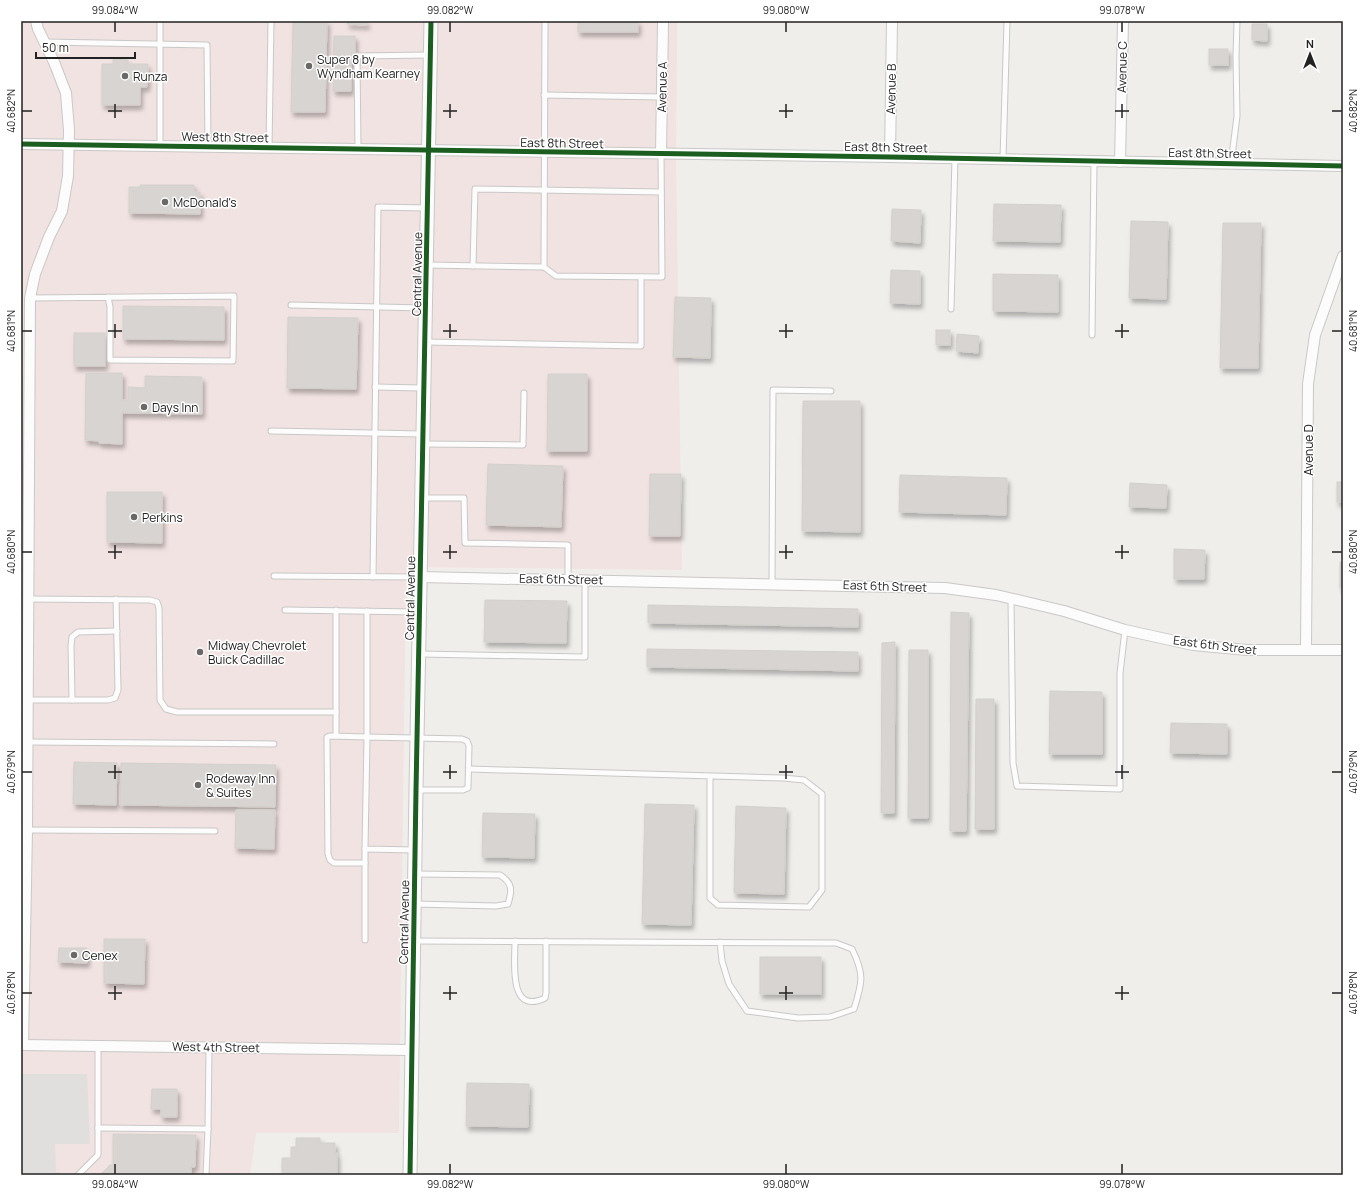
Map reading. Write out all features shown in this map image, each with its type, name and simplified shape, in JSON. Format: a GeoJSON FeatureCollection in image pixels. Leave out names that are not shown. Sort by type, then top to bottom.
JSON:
{"type":"FeatureCollection","features":[{"type":"Feature","properties":{"kind":"street"},"geometry":{"type":"LineString","coordinates":[[22,1045],[27,830],[30,298],[35,274],[49,237],[62,211],[68,176],[69,145],[66,93],[36,21]]}},
{"type":"Feature","properties":{"kind":"street","name":"Central Avenue"},"geometry":{"type":"LineString","coordinates":[[410,1175],[414,874],[426,342],[431,21]]}},
{"type":"Feature","properties":{"kind":"street","name":"Avenue A"},"geometry":{"type":"LineString","coordinates":[[661,154],[663,21]]}},
{"type":"Feature","properties":{"kind":"street","name":"Avenue B"},"geometry":{"type":"LineString","coordinates":[[890,157],[892,21]]}},
{"type":"Feature","properties":{"kind":"street","name":"Avenue C"},"geometry":{"type":"LineString","coordinates":[[1120,162],[1124,21]]}},
{"type":"Feature","properties":{"kind":"street","name":"West 8th Street"},"geometry":{"type":"LineString","coordinates":[[21,144],[429,151]]}},
{"type":"Feature","properties":{"kind":"street","name":"East 8th Street"},"geometry":{"type":"LineString","coordinates":[[429,151],[954,158],[1343,166]]}},
{"type":"Feature","properties":{"kind":"street","name":"Avenue D"},"geometry":{"type":"LineString","coordinates":[[1306,650],[1308,384],[1315,335],[1343,256]]}},
{"type":"Feature","properties":{"kind":"street","name":"East 6th Street"},"geometry":{"type":"LineString","coordinates":[[420,576],[946,588],[996,595],[1064,611],[1125,630],[1193,645],[1247,650],[1343,650]]}},
{"type":"Feature","properties":{"kind":"street","name":"West 4th Street"},"geometry":{"type":"LineString","coordinates":[[22,1045],[411,1050]]}},
{"type":"Feature","properties":{"kind":"lane"},"geometry":{"type":"LineString","coordinates":[[160,21],[160,146]]}},
{"type":"Feature","properties":{"kind":"lane"},"geometry":{"type":"LineString","coordinates":[[269,148],[271,21]]}},
{"type":"Feature","properties":{"kind":"lane"},"geometry":{"type":"LineString","coordinates":[[544,267],[545,21]]}},
{"type":"Feature","properties":{"kind":"lane"},"geometry":{"type":"LineString","coordinates":[[1003,159],[1008,21]]}},
{"type":"Feature","properties":{"kind":"lane"},"geometry":{"type":"LineString","coordinates":[[1231,164],[1237,116],[1237,21]]}},
{"type":"Feature","properties":{"kind":"lane"},"geometry":{"type":"LineString","coordinates":[[45,42],[207,45],[208,147]]}},
{"type":"Feature","properties":{"kind":"lane"},"geometry":{"type":"LineString","coordinates":[[358,150],[357,56],[431,55]]}},
{"type":"Feature","properties":{"kind":"lane"},"geometry":{"type":"LineString","coordinates":[[544,96],[662,97]]}},
{"type":"Feature","properties":{"kind":"lane"},"geometry":{"type":"LineString","coordinates":[[427,265],[544,267],[556,276],[662,277],[661,154]]}},
{"type":"Feature","properties":{"kind":"lane"},"geometry":{"type":"LineString","coordinates":[[951,309],[954,158]]}},
{"type":"Feature","properties":{"kind":"lane"},"geometry":{"type":"LineString","coordinates":[[1092,335],[1094,161]]}},
{"type":"Feature","properties":{"kind":"lane"},"geometry":{"type":"LineString","coordinates":[[474,266],[475,189],[661,192]]}},
{"type":"Feature","properties":{"kind":"lane"},"geometry":{"type":"LineString","coordinates":[[373,577],[378,208],[428,208]]}},
{"type":"Feature","properties":{"kind":"lane"},"geometry":{"type":"LineString","coordinates":[[426,342],[642,346],[641,277]]}},
{"type":"Feature","properties":{"kind":"lane"},"geometry":{"type":"LineString","coordinates":[[30,298],[108,296],[234,296],[233,361],[110,360],[110,307],[108,296]]}},
{"type":"Feature","properties":{"kind":"lane"},"geometry":{"type":"LineString","coordinates":[[291,305],[426,308]]}},
{"type":"Feature","properties":{"kind":"lane"},"geometry":{"type":"LineString","coordinates":[[376,387],[424,388]]}},
{"type":"Feature","properties":{"kind":"lane"},"geometry":{"type":"LineString","coordinates":[[772,583],[773,390],[831,391]]}},
{"type":"Feature","properties":{"kind":"lane"},"geometry":{"type":"LineString","coordinates":[[271,431],[375,433],[423,439],[523,445],[524,393]]}},
{"type":"Feature","properties":{"kind":"lane"},"geometry":{"type":"LineString","coordinates":[[422,498],[464,498],[465,543],[568,545],[568,579]]}},
{"type":"Feature","properties":{"kind":"lane"},"geometry":{"type":"LineString","coordinates":[[274,576],[420,576]]}},
{"type":"Feature","properties":{"kind":"lane"},"geometry":{"type":"LineString","coordinates":[[419,654],[585,657],[585,580]]}},
{"type":"Feature","properties":{"kind":"lane"},"geometry":{"type":"LineString","coordinates":[[28,599],[150,600],[157,602],[159,608],[160,700],[166,709],[177,712],[336,712]]}},
{"type":"Feature","properties":{"kind":"lane"},"geometry":{"type":"LineString","coordinates":[[1011,599],[1013,763],[1017,786],[1120,789],[1120,673],[1125,630]]}},
{"type":"Feature","properties":{"kind":"lane"},"geometry":{"type":"LineString","coordinates":[[27,700],[108,700],[115,698],[118,690],[116,600]]}},
{"type":"Feature","properties":{"kind":"lane"},"geometry":{"type":"LineString","coordinates":[[285,610],[420,612]]}},
{"type":"Feature","properties":{"kind":"lane"},"geometry":{"type":"LineString","coordinates":[[336,610],[336,736]]}},
{"type":"Feature","properties":{"kind":"lane"},"geometry":{"type":"LineString","coordinates":[[365,940],[367,611]]}},
{"type":"Feature","properties":{"kind":"lane"},"geometry":{"type":"LineString","coordinates":[[72,700],[72,637],[78,632],[116,630]]}},
{"type":"Feature","properties":{"kind":"lane"},"geometry":{"type":"LineString","coordinates":[[365,863],[334,863],[330,860],[328,854],[327,737],[462,739],[467,741],[469,746],[468,788],[463,790],[416,790]]}},
{"type":"Feature","properties":{"kind":"lane"},"geometry":{"type":"LineString","coordinates":[[27,742],[274,744]]}},
{"type":"Feature","properties":{"kind":"lane"},"geometry":{"type":"LineString","coordinates":[[469,769],[784,778],[804,780],[822,794],[822,890],[809,907],[718,906],[710,898],[710,776]]}},
{"type":"Feature","properties":{"kind":"lane"},"geometry":{"type":"LineString","coordinates":[[27,830],[215,831]]}},
{"type":"Feature","properties":{"kind":"lane"},"geometry":{"type":"LineString","coordinates":[[365,849],[415,850]]}},
{"type":"Feature","properties":{"kind":"lane"},"geometry":{"type":"LineString","coordinates":[[414,874],[500,876],[506,879],[511,886],[511,895],[508,904],[496,906],[414,904]]}},
{"type":"Feature","properties":{"kind":"lane"},"geometry":{"type":"LineString","coordinates":[[413,941],[546,941],[720,942],[836,943],[852,949],[859,963],[861,985],[854,1009],[830,1017],[798,1018],[747,1011],[729,984],[722,961],[720,942]]}},
{"type":"Feature","properties":{"kind":"lane"},"geometry":{"type":"LineString","coordinates":[[515,941],[516,980],[518,993],[522,999],[530,1002],[536,1002],[545,998],[546,941]]}},
{"type":"Feature","properties":{"kind":"lane"},"geometry":{"type":"LineString","coordinates":[[78,1175],[98,1155],[98,1046]]}},
{"type":"Feature","properties":{"kind":"lane"},"geometry":{"type":"LineString","coordinates":[[206,1175],[210,1047]]}},
{"type":"Feature","properties":{"kind":"lane"},"geometry":{"type":"LineString","coordinates":[[98,1128],[208,1129]]}},
{"type":"Feature","properties":{"kind":"shaded area"},"geometry":{"type":"Polygon","coordinates":[[[21,21],[677,21],[676,163],[682,570],[406,567],[399,1133],[256,1133],[250,1175],[21,1175],[21,21]]]}},
{"type":"Feature","properties":{"kind":"shaded area"},"geometry":{"type":"Polygon","coordinates":[[[21,1074],[87,1074],[90,1144],[55,1144],[56,1172],[60,1172],[60,1175],[21,1175],[21,1074]]]}},
{"type":"Feature","properties":{"kind":"building","name":"Super 8 by Wyndham Kearney"},"geometry":{"type":"Polygon","coordinates":[[[293,21],[327,21],[325,112],[291,112],[293,21]]]}},
{"type":"Feature","properties":{"kind":"building"},"geometry":{"type":"Polygon","coordinates":[[[347,21],[367,21],[367,25],[347,24],[347,21]]]}},
{"type":"Feature","properties":{"kind":"building"},"geometry":{"type":"Polygon","coordinates":[[[578,21],[638,21],[638,32],[578,32],[578,21]]]}},
{"type":"Feature","properties":{"kind":"building"},"geometry":{"type":"Polygon","coordinates":[[[1252,24],[1267,24],[1267,41],[1252,40],[1252,24]]]}},
{"type":"Feature","properties":{"kind":"building"},"geometry":{"type":"Polygon","coordinates":[[[334,36],[355,36],[355,61],[351,61],[351,91],[333,91],[334,36]]]}},
{"type":"Feature","properties":{"kind":"building"},"geometry":{"type":"Polygon","coordinates":[[[1209,49],[1228,49],[1228,65],[1209,65],[1209,49]]]}},
{"type":"Feature","properties":{"kind":"building","name":"Runza"},"geometry":{"type":"Polygon","coordinates":[[[113,59],[128,60],[128,64],[148,64],[147,87],[140,87],[140,105],[102,105],[102,64],[113,64],[113,59]]]}},
{"type":"Feature","properties":{"kind":"building","name":"McDonald's"},"geometry":{"type":"Polygon","coordinates":[[[140,185],[194,185],[194,192],[200,192],[200,214],[129,213],[129,187],[140,187],[140,185]]]}},
{"type":"Feature","properties":{"kind":"building"},"geometry":{"type":"Polygon","coordinates":[[[994,204],[1061,205],[1060,242],[993,241],[994,204]]]}},
{"type":"Feature","properties":{"kind":"building"},"geometry":{"type":"Polygon","coordinates":[[[892,209],[921,210],[920,243],[891,241],[892,209]]]}},
{"type":"Feature","properties":{"kind":"building"},"geometry":{"type":"Polygon","coordinates":[[[1131,221],[1168,222],[1166,299],[1129,298],[1131,221]]]}},
{"type":"Feature","properties":{"kind":"building"},"geometry":{"type":"Polygon","coordinates":[[[1223,223],[1261,223],[1258,368],[1220,368],[1223,223]]]}},
{"type":"Feature","properties":{"kind":"building"},"geometry":{"type":"Polygon","coordinates":[[[891,270],[920,271],[920,304],[890,303],[891,270]]]}},
{"type":"Feature","properties":{"kind":"building"},"geometry":{"type":"Polygon","coordinates":[[[993,274],[1058,275],[1058,312],[993,311],[993,274]]]}},
{"type":"Feature","properties":{"kind":"building"},"geometry":{"type":"Polygon","coordinates":[[[675,297],[711,298],[710,358],[673,357],[675,297]]]}},
{"type":"Feature","properties":{"kind":"building"},"geometry":{"type":"Polygon","coordinates":[[[123,306],[224,307],[224,340],[123,339],[123,306]]]}},
{"type":"Feature","properties":{"kind":"building"},"geometry":{"type":"Polygon","coordinates":[[[288,317],[358,318],[356,389],[287,388],[288,317]]]}},
{"type":"Feature","properties":{"kind":"building"},"geometry":{"type":"Polygon","coordinates":[[[936,330],[950,330],[950,345],[936,345],[936,330]]]}},
{"type":"Feature","properties":{"kind":"building"},"geometry":{"type":"Polygon","coordinates":[[[74,333],[105,333],[105,366],[74,366],[74,333]]]}},
{"type":"Feature","properties":{"kind":"building"},"geometry":{"type":"Polygon","coordinates":[[[957,334],[979,336],[978,353],[956,351],[957,334]]]}},
{"type":"Feature","properties":{"kind":"building","name":"Days Inn"},"geometry":{"type":"Polygon","coordinates":[[[86,373],[122,373],[122,400],[128,400],[128,387],[145,388],[145,376],[202,377],[202,414],[122,413],[122,444],[99,443],[99,441],[85,440],[86,373]]]}},
{"type":"Feature","properties":{"kind":"building"},"geometry":{"type":"Polygon","coordinates":[[[548,374],[587,374],[587,451],[547,451],[548,374]]]}},
{"type":"Feature","properties":{"kind":"building"},"geometry":{"type":"Polygon","coordinates":[[[803,401],[860,401],[860,532],[802,531],[803,401]]]}},
{"type":"Feature","properties":{"kind":"building"},"geometry":{"type":"Polygon","coordinates":[[[488,464],[563,466],[561,527],[486,525],[488,464]]]}},
{"type":"Feature","properties":{"kind":"building"},"geometry":{"type":"Polygon","coordinates":[[[650,474],[681,474],[680,536],[649,536],[650,474]]]}},
{"type":"Feature","properties":{"kind":"building"},"geometry":{"type":"Polygon","coordinates":[[[900,475],[1007,478],[1006,515],[899,512],[900,475]]]}},
{"type":"Feature","properties":{"kind":"building"},"geometry":{"type":"Polygon","coordinates":[[[1337,482],[1343,482],[1343,502],[1337,502],[1337,482]]]}},
{"type":"Feature","properties":{"kind":"building"},"geometry":{"type":"Polygon","coordinates":[[[1130,483],[1167,485],[1166,508],[1129,507],[1130,483]]]}},
{"type":"Feature","properties":{"kind":"building","name":"Perkins"},"geometry":{"type":"Polygon","coordinates":[[[107,492],[162,492],[162,543],[107,542],[107,492]]]}},
{"type":"Feature","properties":{"kind":"building"},"geometry":{"type":"Polygon","coordinates":[[[1174,549],[1205,550],[1204,579],[1174,579],[1174,549]]]}},
{"type":"Feature","properties":{"kind":"building"},"geometry":{"type":"Polygon","coordinates":[[[1340,562],[1343,562],[1343,587],[1340,587],[1340,562]]]}},
{"type":"Feature","properties":{"kind":"building"},"geometry":{"type":"Polygon","coordinates":[[[485,600],[567,601],[566,643],[484,642],[485,600]]]}},
{"type":"Feature","properties":{"kind":"building"},"geometry":{"type":"Polygon","coordinates":[[[648,605],[858,609],[858,627],[648,623],[648,605]]]}},
{"type":"Feature","properties":{"kind":"building"},"geometry":{"type":"Polygon","coordinates":[[[951,612],[969,613],[966,831],[950,831],[951,612]]]}},
{"type":"Feature","properties":{"kind":"building"},"geometry":{"type":"Polygon","coordinates":[[[895,642],[894,813],[881,813],[882,643],[895,642]]]}},
{"type":"Feature","properties":{"kind":"building"},"geometry":{"type":"Polygon","coordinates":[[[647,649],[858,652],[858,671],[647,667],[647,649]]]}},
{"type":"Feature","properties":{"kind":"building"},"geometry":{"type":"Polygon","coordinates":[[[909,650],[928,650],[928,818],[908,818],[909,650]]]}},
{"type":"Feature","properties":{"kind":"building"},"geometry":{"type":"Polygon","coordinates":[[[1050,691],[1102,692],[1102,754],[1049,754],[1050,691]]]}},
{"type":"Feature","properties":{"kind":"building"},"geometry":{"type":"Polygon","coordinates":[[[976,699],[994,699],[994,829],[975,829],[976,699]]]}},
{"type":"Feature","properties":{"kind":"building"},"geometry":{"type":"Polygon","coordinates":[[[1171,723],[1227,724],[1227,754],[1170,753],[1171,723]]]}},
{"type":"Feature","properties":{"kind":"building"},"geometry":{"type":"Polygon","coordinates":[[[74,762],[117,763],[116,805],[73,804],[74,762]]]}},
{"type":"Feature","properties":{"kind":"building"},"geometry":{"type":"Polygon","coordinates":[[[121,763],[276,765],[275,807],[120,805],[121,763]]]}},
{"type":"Feature","properties":{"kind":"building"},"geometry":{"type":"Polygon","coordinates":[[[645,804],[694,805],[691,925],[642,924],[645,804]]]}},
{"type":"Feature","properties":{"kind":"building"},"geometry":{"type":"Polygon","coordinates":[[[736,806],[786,808],[784,894],[734,893],[736,806]]]}},
{"type":"Feature","properties":{"kind":"building"},"geometry":{"type":"Polygon","coordinates":[[[236,810],[275,810],[274,849],[235,848],[236,810]]]}},
{"type":"Feature","properties":{"kind":"building"},"geometry":{"type":"Polygon","coordinates":[[[483,813],[535,814],[534,858],[482,857],[483,813]]]}},
{"type":"Feature","properties":{"kind":"building"},"geometry":{"type":"Polygon","coordinates":[[[104,939],[145,939],[144,984],[104,983],[104,939]]]}},
{"type":"Feature","properties":{"kind":"building"},"geometry":{"type":"Polygon","coordinates":[[[59,948],[87,948],[87,963],[58,962],[59,948]]]}},
{"type":"Feature","properties":{"kind":"building"},"geometry":{"type":"Polygon","coordinates":[[[760,957],[821,957],[821,994],[760,994],[760,957]]]}},
{"type":"Feature","properties":{"kind":"building"},"geometry":{"type":"Polygon","coordinates":[[[467,1083],[529,1084],[528,1127],[466,1126],[467,1083]]]}},
{"type":"Feature","properties":{"kind":"building"},"geometry":{"type":"Polygon","coordinates":[[[152,1089],[177,1089],[177,1117],[161,1117],[161,1109],[151,1109],[152,1089]]]}},
{"type":"Feature","properties":{"kind":"building"},"geometry":{"type":"Polygon","coordinates":[[[113,1134],[196,1135],[195,1167],[191,1167],[191,1175],[100,1175],[110,1165],[113,1165],[113,1134]]]}},
{"type":"Feature","properties":{"kind":"building"},"geometry":{"type":"Polygon","coordinates":[[[296,1138],[320,1138],[320,1143],[335,1143],[335,1153],[337,1153],[337,1174],[282,1173],[282,1158],[291,1158],[291,1147],[296,1147],[296,1138]]]}},
{"type":"Feature","properties":{"kind":"cycle path"},"geometry":{"type":"LineString","coordinates":[[410,1175],[431,21]]}},
{"type":"Feature","properties":{"kind":"cycle path"},"geometry":{"type":"LineString","coordinates":[[21,144],[890,157],[1343,166]]}},
{"type":"Feature","properties":{"kind":"place","name":"Super 8 by Wyndham Kearney"},"geometry":{"type":"Point","coordinates":[309,66]}},
{"type":"Feature","properties":{"kind":"place","name":"Runza"},"geometry":{"type":"Point","coordinates":[125,76]}},
{"type":"Feature","properties":{"kind":"place","name":"McDonald's"},"geometry":{"type":"Point","coordinates":[165,202]}},
{"type":"Feature","properties":{"kind":"place","name":"Days Inn"},"geometry":{"type":"Point","coordinates":[144,407]}},
{"type":"Feature","properties":{"kind":"place","name":"Perkins"},"geometry":{"type":"Point","coordinates":[134,517]}},
{"type":"Feature","properties":{"kind":"place","name":"Midway Chevrolet Buick Cadillac"},"geometry":{"type":"Point","coordinates":[200,652]}},
{"type":"Feature","properties":{"kind":"place","name":"Rodeway Inn & Suites"},"geometry":{"type":"Point","coordinates":[198,785]}},
{"type":"Feature","properties":{"kind":"place","name":"Cenex"},"geometry":{"type":"Point","coordinates":[74,955]}}]}
